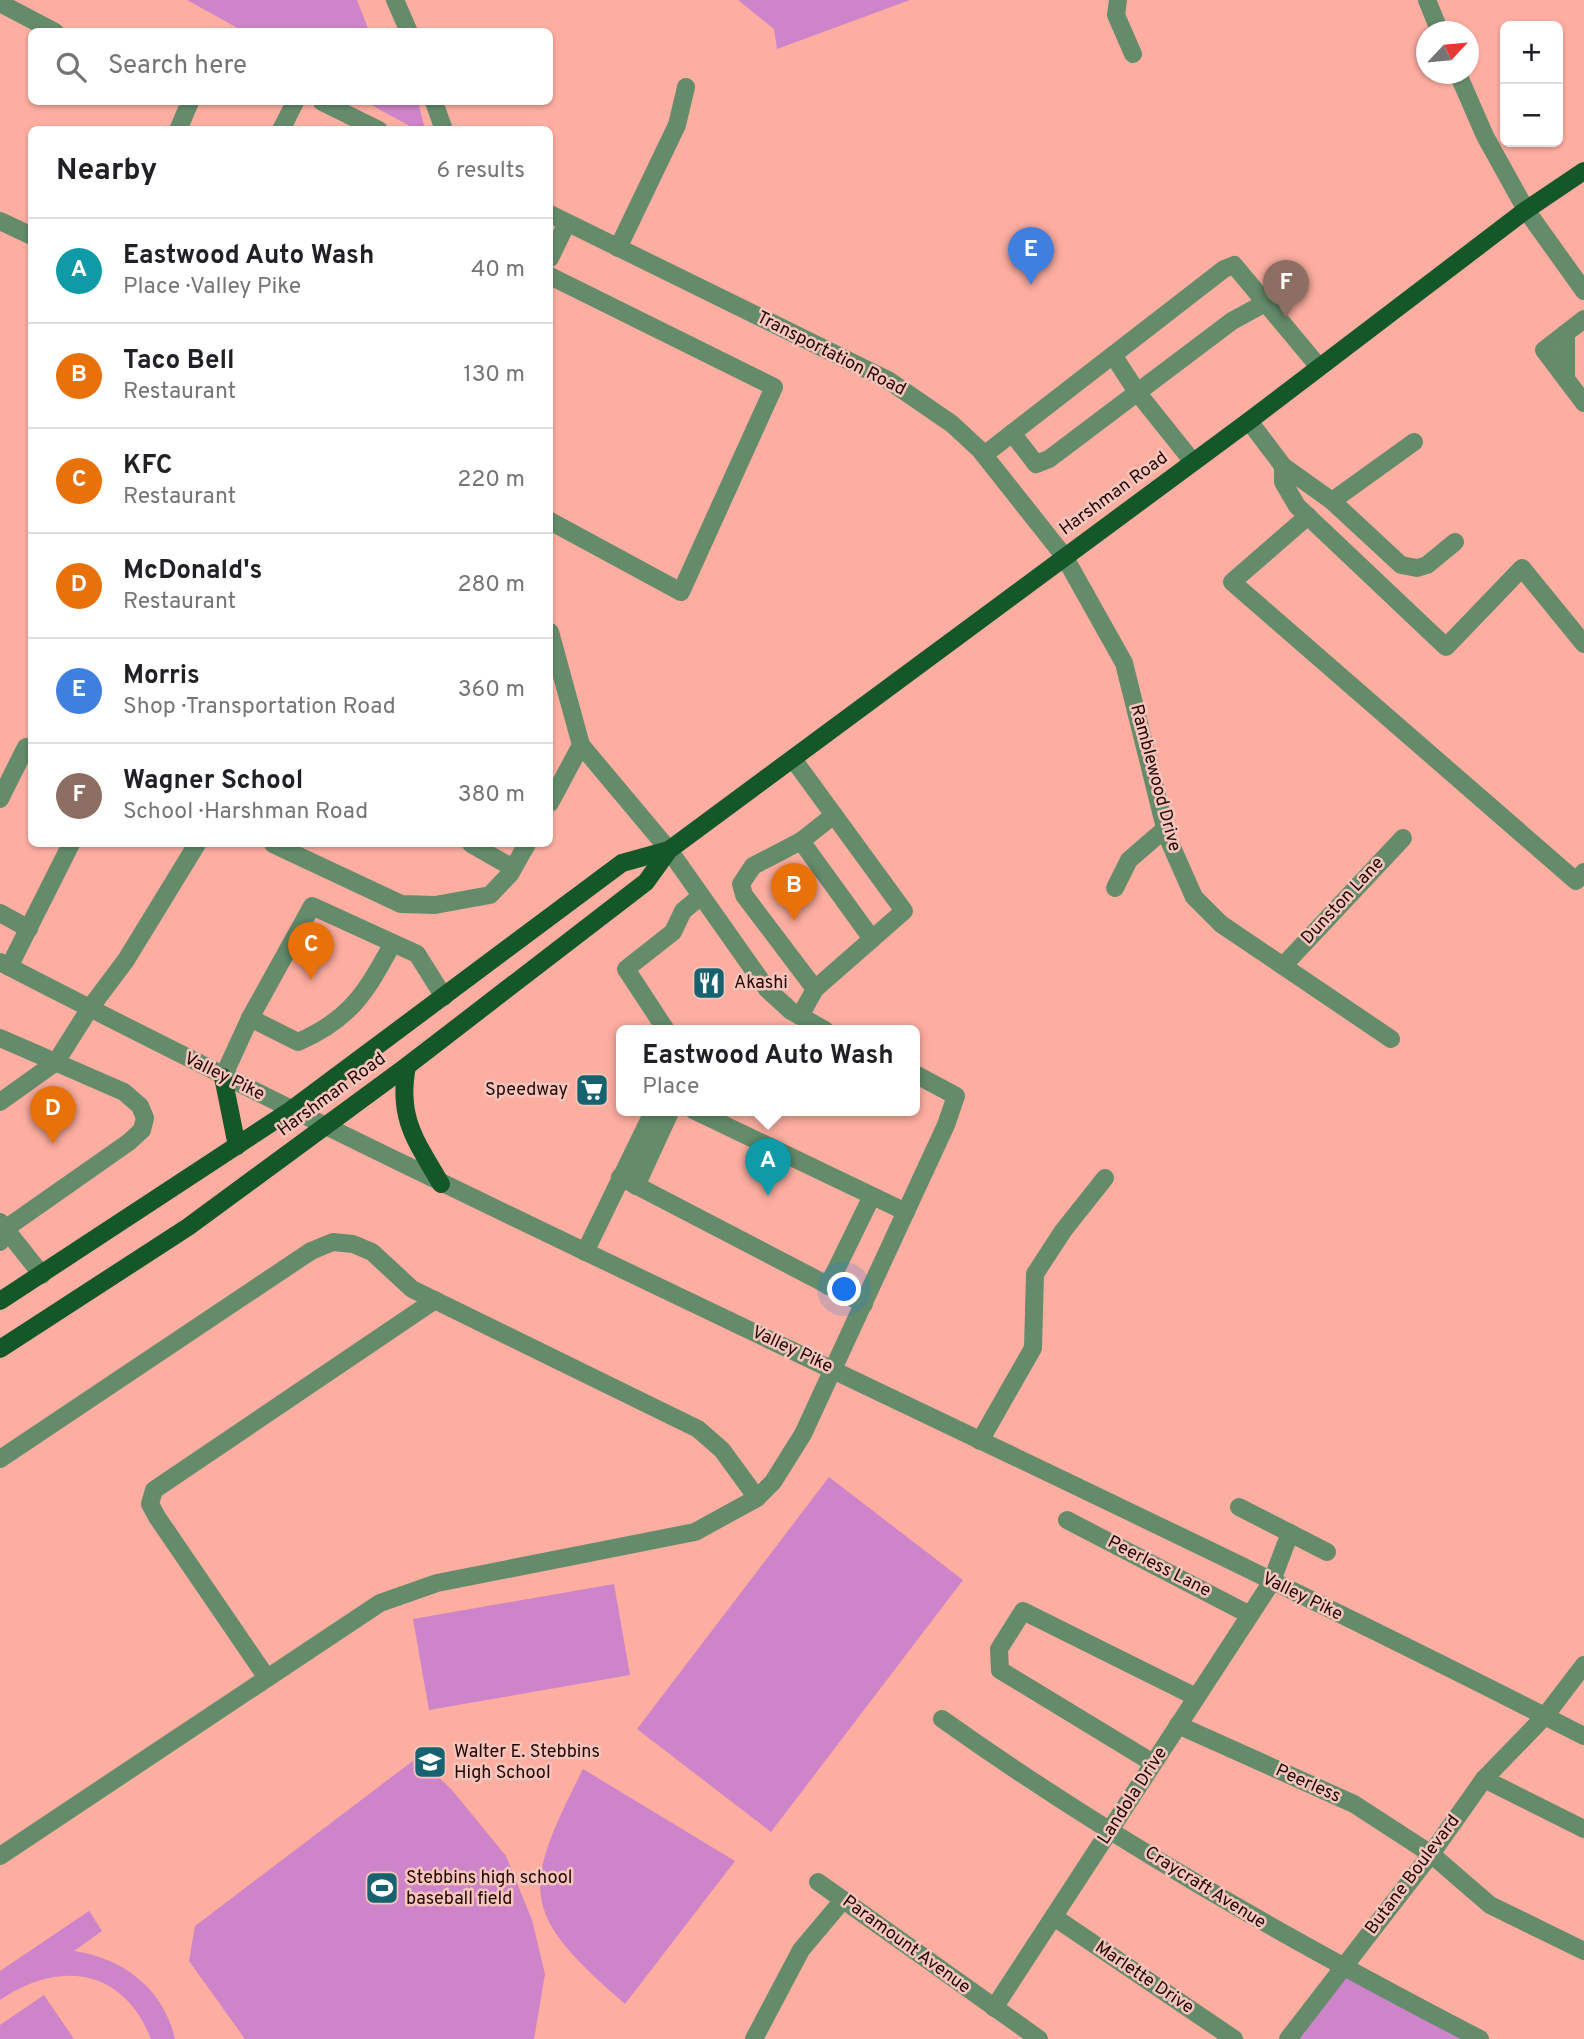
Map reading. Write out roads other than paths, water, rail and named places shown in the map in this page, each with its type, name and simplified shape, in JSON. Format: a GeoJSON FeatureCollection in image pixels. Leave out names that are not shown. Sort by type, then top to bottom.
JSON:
{"type":"FeatureCollection","features":[{"type":"Feature","properties":{"kind":"main road","name":"Harshman Road"},"geometry":{"type":"LineString","coordinates":[[0,1349],[188,1227],[407,1066],[646,882],[669,850],[1249,421],[1525,211],[1584,171]]}},
{"type":"Feature","properties":{"kind":"main road","name":"Harshman Road"},"geometry":{"type":"LineString","coordinates":[[0,1301],[291,1110],[622,863],[669,850]]}},
{"type":"Feature","properties":{"kind":"main road"},"geometry":{"type":"LineString","coordinates":[[407,1066],[403,1086],[407,1125],[441,1184]]}},
{"type":"Feature","properties":{"kind":"main road"},"geometry":{"type":"LineString","coordinates":[[223,1077],[237,1146]]}},
{"type":"Feature","properties":{"kind":"street"},"geometry":{"type":"LineString","coordinates":[[395,0],[407,28]]}},
{"type":"Feature","properties":{"kind":"street"},"geometry":{"type":"LineString","coordinates":[[1118,0],[1116,15],[1133,54]]}},
{"type":"Feature","properties":{"kind":"street"},"geometry":{"type":"LineString","coordinates":[[1426,0],[1435,21]]}},
{"type":"Feature","properties":{"kind":"street"},"geometry":{"type":"LineString","coordinates":[[0,3],[47,28]]}},
{"type":"Feature","properties":{"kind":"street"},"geometry":{"type":"LineString","coordinates":[[1462,84],[1485,136],[1525,211],[1584,291]]}},
{"type":"Feature","properties":{"kind":"street"},"geometry":{"type":"LineString","coordinates":[[618,248],[677,125],[686,87]]}},
{"type":"Feature","properties":{"kind":"street"},"geometry":{"type":"LineString","coordinates":[[180,126],[189,105]]}},
{"type":"Feature","properties":{"kind":"street"},"geometry":{"type":"LineString","coordinates":[[283,126],[294,105]]}},
{"type":"Feature","properties":{"kind":"street"},"geometry":{"type":"LineString","coordinates":[[328,105],[371,126]]}},
{"type":"Feature","properties":{"kind":"street"},"geometry":{"type":"LineString","coordinates":[[435,105],[442,126]]}},
{"type":"Feature","properties":{"kind":"street","name":"Transportation Road"},"geometry":{"type":"LineString","coordinates":[[553,216],[888,380],[952,424],[984,455],[1064,556]]}},
{"type":"Feature","properties":{"kind":"street"},"geometry":{"type":"LineString","coordinates":[[0,220],[28,234]]}},
{"type":"Feature","properties":{"kind":"street"},"geometry":{"type":"LineString","coordinates":[[553,252],[567,223]]}},
{"type":"Feature","properties":{"kind":"street"},"geometry":{"type":"LineString","coordinates":[[984,455],[1234,265],[1319,368]]}},
{"type":"Feature","properties":{"kind":"street"},"geometry":{"type":"LineString","coordinates":[[553,277],[774,387],[681,592],[553,523]]}},
{"type":"Feature","properties":{"kind":"street"},"geometry":{"type":"LineString","coordinates":[[1012,433],[1036,464],[1049,459],[1232,321],[1265,303]]}},
{"type":"Feature","properties":{"kind":"street"},"geometry":{"type":"LineString","coordinates":[[1584,320],[1544,350],[1584,403]]}},
{"type":"Feature","properties":{"kind":"street"},"geometry":{"type":"LineString","coordinates":[[1113,355],[1137,392],[1193,462]]}},
{"type":"Feature","properties":{"kind":"street"},"geometry":{"type":"LineString","coordinates":[[1249,421],[1283,466],[1332,501],[1370,539],[1408,568],[1427,565],[1455,541]]}},
{"type":"Feature","properties":{"kind":"street"},"geometry":{"type":"LineString","coordinates":[[1332,501],[1414,442]]}},
{"type":"Feature","properties":{"kind":"street"},"geometry":{"type":"LineString","coordinates":[[1283,466],[1283,482],[1297,506],[1446,647],[1522,568],[1584,644]]}},
{"type":"Feature","properties":{"kind":"street"},"geometry":{"type":"LineString","coordinates":[[1308,516],[1232,582],[1576,881],[1584,872]]}},
{"type":"Feature","properties":{"kind":"street","name":"Ramblewood Drive"},"geometry":{"type":"LineString","coordinates":[[1064,556],[1124,663],[1166,828],[1194,897],[1221,924],[1391,1039]]}},
{"type":"Feature","properties":{"kind":"street"},"geometry":{"type":"LineString","coordinates":[[553,655],[557,686],[581,746],[669,850],[767,989],[800,1016],[816,1025]]}},
{"type":"Feature","properties":{"kind":"street"},"geometry":{"type":"LineString","coordinates":[[553,797],[581,746]]}},
{"type":"Feature","properties":{"kind":"street"},"geometry":{"type":"LineString","coordinates":[[0,799],[26,747],[28,748]]}},
{"type":"Feature","properties":{"kind":"street"},"geometry":{"type":"LineString","coordinates":[[793,758],[904,911],[815,989],[800,1016]]}},
{"type":"Feature","properties":{"kind":"street"},"geometry":{"type":"LineString","coordinates":[[815,989],[744,895],[740,884],[753,866],[801,841],[834,815]]}},
{"type":"Feature","properties":{"kind":"street"},"geometry":{"type":"LineString","coordinates":[[1115,888],[1129,860],[1166,828]]}},
{"type":"Feature","properties":{"kind":"street","name":"Dunston Lane"},"geometry":{"type":"LineString","coordinates":[[1283,966],[1403,838]]}},
{"type":"Feature","properties":{"kind":"street"},"geometry":{"type":"LineString","coordinates":[[801,841],[872,939]]}},
{"type":"Feature","properties":{"kind":"street"},"geometry":{"type":"LineString","coordinates":[[4,965],[29,929],[70,847]]}},
{"type":"Feature","properties":{"kind":"street"},"geometry":{"type":"LineString","coordinates":[[0,1102],[57,1062],[90,1009],[126,960],[195,847]]}},
{"type":"Feature","properties":{"kind":"street"},"geometry":{"type":"LineString","coordinates":[[279,847],[401,904],[435,905],[490,894],[513,868],[525,847]]}},
{"type":"Feature","properties":{"kind":"street"},"geometry":{"type":"LineString","coordinates":[[476,847],[513,868]]}},
{"type":"Feature","properties":{"kind":"street"},"geometry":{"type":"LineString","coordinates":[[663,1025],[626,969],[653,951],[673,932],[683,911],[701,896]]}},
{"type":"Feature","properties":{"kind":"street"},"geometry":{"type":"LineString","coordinates":[[223,1077],[250,1018],[312,906],[417,954],[444,996]]}},
{"type":"Feature","properties":{"kind":"street"},"geometry":{"type":"LineString","coordinates":[[0,913],[29,929]]}},
{"type":"Feature","properties":{"kind":"street"},"geometry":{"type":"LineString","coordinates":[[250,1018],[298,1042],[326,1029],[354,1007],[393,943]]}},
{"type":"Feature","properties":{"kind":"street","name":"Valley Pike"},"geometry":{"type":"LineString","coordinates":[[4,965],[324,1127],[833,1369],[1584,1735]]}},
{"type":"Feature","properties":{"kind":"street"},"geometry":{"type":"LineString","coordinates":[[0,1038],[124,1092],[140,1106],[145,1118],[142,1130],[129,1142],[2,1231],[42,1275]]}},
{"type":"Feature","properties":{"kind":"street"},"geometry":{"type":"LineString","coordinates":[[0,1856],[380,1603],[411,1590],[667,1540],[704,1528],[757,1498],[789,1460],[864,1304],[956,1096],[920,1077]]}},
{"type":"Feature","properties":{"kind":"street"},"geometry":{"type":"LineString","coordinates":[[628,1182],[652,1116]]}},
{"type":"Feature","properties":{"kind":"street"},"geometry":{"type":"LineString","coordinates":[[585,1252],[667,1116]]}},
{"type":"Feature","properties":{"kind":"street"},"geometry":{"type":"LineString","coordinates":[[705,1116],[906,1212]]}},
{"type":"Feature","properties":{"kind":"street"},"geometry":{"type":"LineString","coordinates":[[981,1441],[1033,1348],[1035,1275],[1063,1231],[1105,1178]]}},
{"type":"Feature","properties":{"kind":"street"},"geometry":{"type":"LineString","coordinates":[[628,1182],[864,1304]]}},
{"type":"Feature","properties":{"kind":"street"},"geometry":{"type":"LineString","coordinates":[[828,1286],[872,1196]]}},
{"type":"Feature","properties":{"kind":"street"},"geometry":{"type":"LineString","coordinates":[[0,1459],[311,1251],[333,1242],[353,1244],[372,1252],[412,1289],[698,1429],[722,1450],[757,1498]]}},
{"type":"Feature","properties":{"kind":"street"},"geometry":{"type":"LineString","coordinates":[[267,1678],[157,1517],[150,1504],[153,1490],[435,1300]]}},
{"type":"Feature","properties":{"kind":"street"},"geometry":{"type":"LineString","coordinates":[[1239,1507],[1327,1552]]}},
{"type":"Feature","properties":{"kind":"street","name":"Peerless Lane"},"geometry":{"type":"LineString","coordinates":[[1067,1520],[1250,1615]]}},
{"type":"Feature","properties":{"kind":"street","name":"Landola Drive"},"geometry":{"type":"LineString","coordinates":[[993,2008],[1271,1583],[1290,1533]]}},
{"type":"Feature","properties":{"kind":"street"},"geometry":{"type":"LineString","coordinates":[[1153,1763],[1000,1670],[999,1649],[1023,1611],[1196,1698]]}},
{"type":"Feature","properties":{"kind":"street","name":"Butane Boulevard"},"geometry":{"type":"LineString","coordinates":[[1288,2039],[1432,1854],[1484,1779],[1545,1716],[1584,1665]]}},
{"type":"Feature","properties":{"kind":"street","name":"Craycraft Avenue"},"geometry":{"type":"LineString","coordinates":[[942,1719],[1231,1906],[1480,2039]]}},
{"type":"Feature","properties":{"kind":"street","name":"Peerless"},"geometry":{"type":"LineString","coordinates":[[1178,1725],[1354,1804],[1432,1854],[1490,1905],[1584,1951]]}},
{"type":"Feature","properties":{"kind":"street"},"geometry":{"type":"LineString","coordinates":[[1484,1779],[1584,1829]]}},
{"type":"Feature","properties":{"kind":"street","name":"Paramount Avenue"},"geometry":{"type":"LineString","coordinates":[[818,1882],[1039,2039]]}},
{"type":"Feature","properties":{"kind":"street"},"geometry":{"type":"LineString","coordinates":[[754,2039],[801,1950],[843,1900]]}},
{"type":"Feature","properties":{"kind":"street","name":"Marlette Drive"},"geometry":{"type":"LineString","coordinates":[[1054,1917],[1234,2039]]}},
{"type":"Feature","properties":{"kind":"place","name":"Morris"},"geometry":{"type":"Point","coordinates":[1031,285]}},
{"type":"Feature","properties":{"kind":"place","name":"Wagner School"},"geometry":{"type":"Point","coordinates":[1286,318]}},
{"type":"Feature","properties":{"kind":"place","name":"Taco Bell"},"geometry":{"type":"Point","coordinates":[794,921]}},
{"type":"Feature","properties":{"kind":"place","name":"KFC"},"geometry":{"type":"Point","coordinates":[311,980]}},
{"type":"Feature","properties":{"kind":"place","name":"Akashi"},"geometry":{"type":"Point","coordinates":[709,983]}},
{"type":"Feature","properties":{"kind":"place","name":"Speedway"},"geometry":{"type":"Point","coordinates":[592,1090]}},
{"type":"Feature","properties":{"kind":"place","name":"McDonald's"},"geometry":{"type":"Point","coordinates":[53,1144]}},
{"type":"Feature","properties":{"kind":"place","name":"Eastwood Auto Wash"},"geometry":{"type":"Point","coordinates":[768,1196]}},
{"type":"Feature","properties":{"kind":"place","name":"Walter E. Stebbins High School"},"geometry":{"type":"Point","coordinates":[430,1762]}},
{"type":"Feature","properties":{"kind":"place","name":"Stebbins high school baseball field"},"geometry":{"type":"Point","coordinates":[382,1888]}}]}
